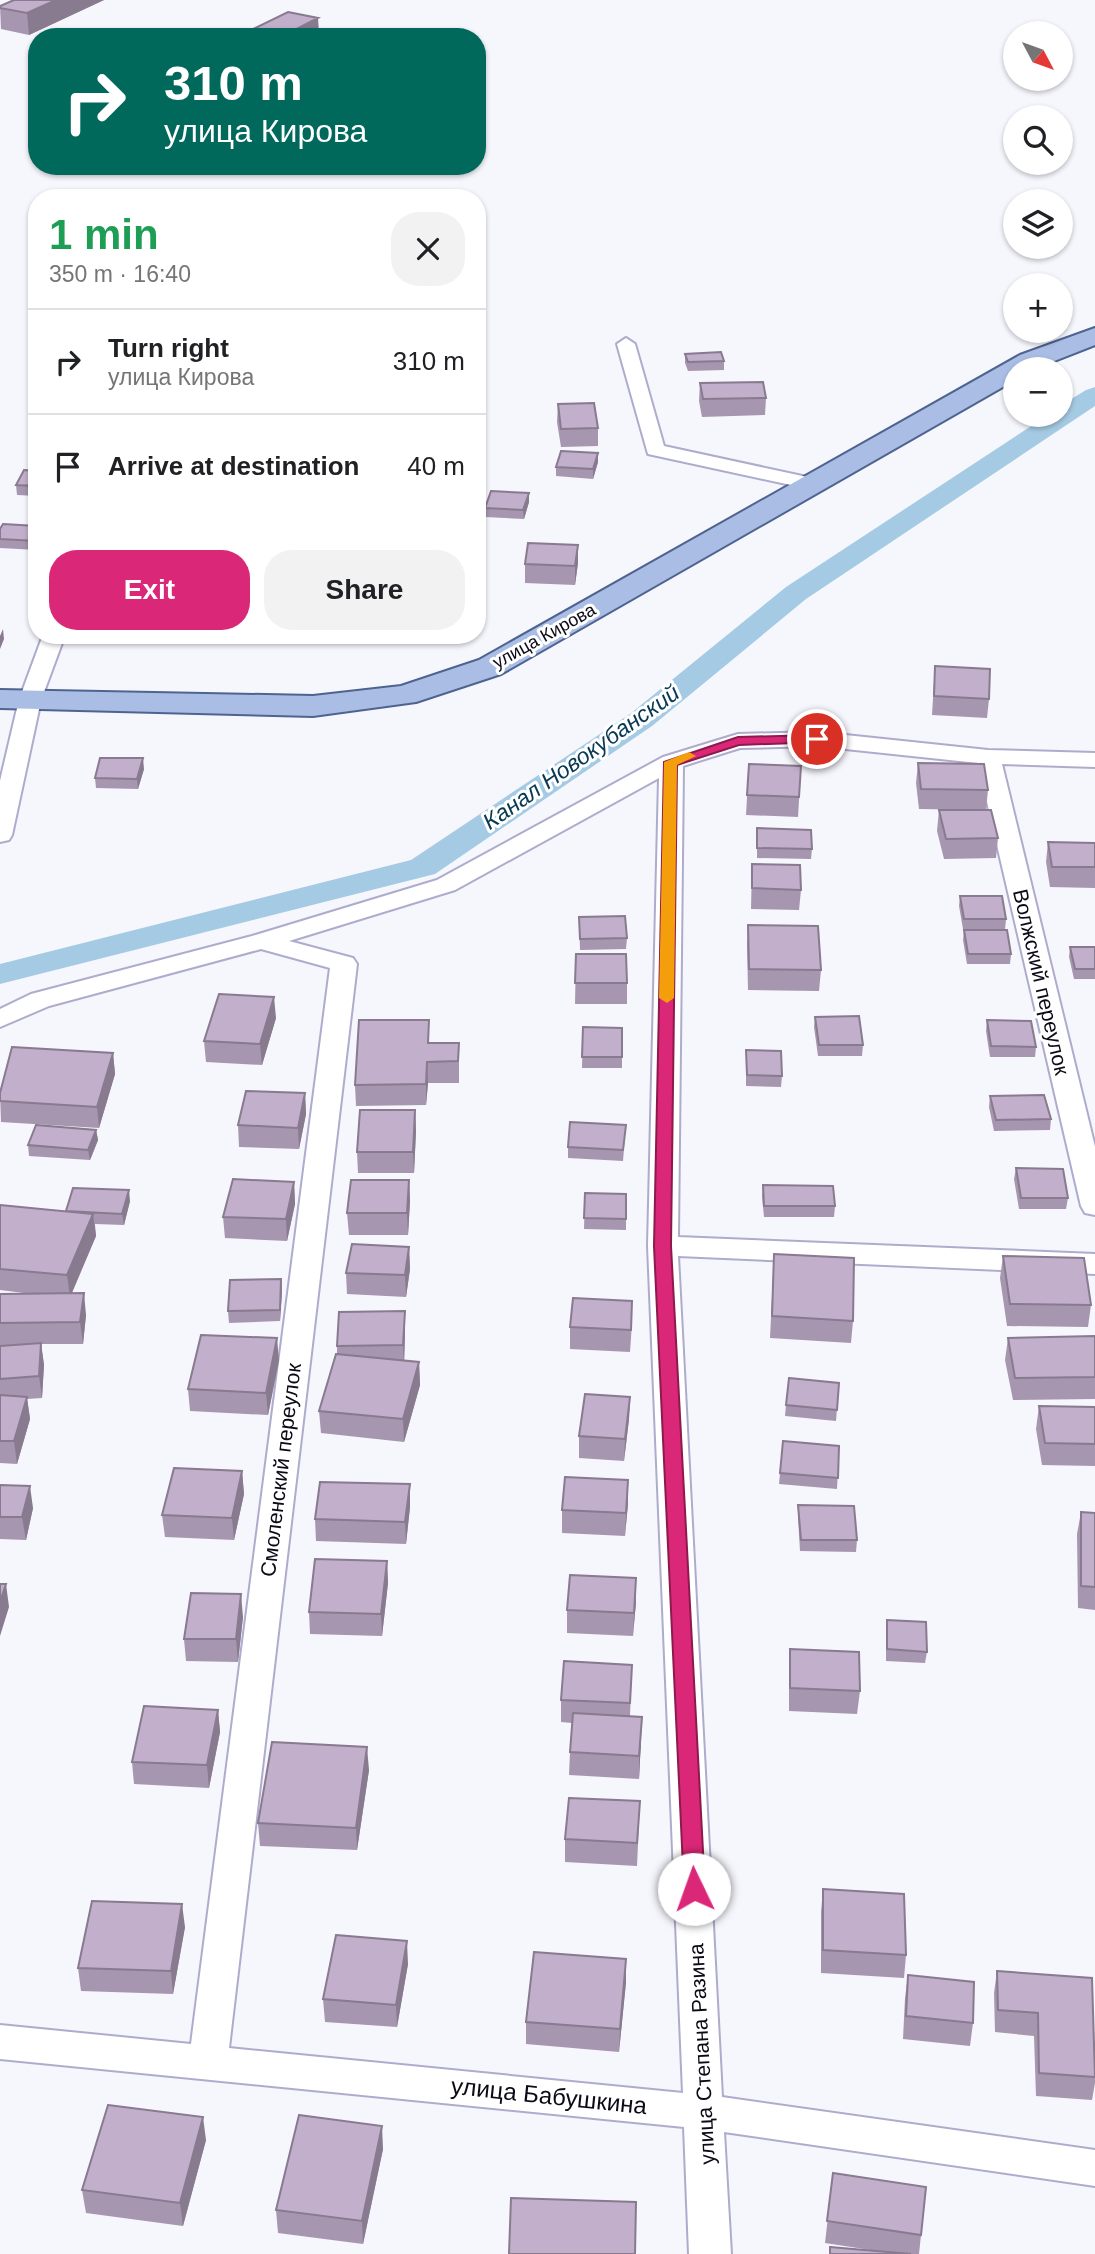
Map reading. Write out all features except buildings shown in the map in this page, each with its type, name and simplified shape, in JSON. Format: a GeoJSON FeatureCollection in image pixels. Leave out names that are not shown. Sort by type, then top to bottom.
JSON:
{"type":"FeatureCollection","features":[{"type":"Feature","properties":{"kind":"main road","name":"улица Кирова"},"geometry":{"type":"LineString","coordinates":[[0,699],[313,706],[405,695],[490,667],[1029,361],[1095,336]]}},
{"type":"Feature","properties":{"kind":"street"},"geometry":{"type":"LineString","coordinates":[[626,344],[655,450],[814,484]]}},
{"type":"Feature","properties":{"kind":"street"},"geometry":{"type":"LineString","coordinates":[[0,835],[30,700],[51,644]]}},
{"type":"Feature","properties":{"kind":"street"},"geometry":{"type":"LineString","coordinates":[[0,1018],[40,999],[261,941],[446,886],[671,762],[738,741],[817,739],[988,757],[1095,760]]}},
{"type":"Feature","properties":{"kind":"street","name":"Волжский переулок"},"geometry":{"type":"LineString","coordinates":[[988,757],[1095,1206]]}},
{"type":"Feature","properties":{"kind":"street","name":"улица Степана Разина"},"geometry":{"type":"LineString","coordinates":[[671,762],[663,1246],[710,2254]]}},
{"type":"Feature","properties":{"kind":"street","name":"Смоленский переулок"},"geometry":{"type":"LineString","coordinates":[[208,2062],[344,964],[261,941]]}},
{"type":"Feature","properties":{"kind":"street"},"geometry":{"type":"LineString","coordinates":[[663,1246],[1095,1264]]}},
{"type":"Feature","properties":{"kind":"street","name":"улица Бабушкина"},"geometry":{"type":"LineString","coordinates":[[0,2042],[705,2112],[1095,2168]]}},
{"type":"Feature","properties":{"kind":"waterway","name":"Канал Новокубанский"},"geometry":{"type":"LineString","coordinates":[[0,974],[423,867],[641,720],[796,593],[1095,395]]}},
{"type":"Feature","properties":{"kind":"slow traffic"},"geometry":{"type":"LineString","coordinates":[[667,998],[671,762],[689,756]]}},
{"type":"Feature","properties":{"kind":"route"},"geometry":{"type":"LineString","coordinates":[[694,1889],[663,1246],[671,762],[738,741],[817,739]]}}]}
